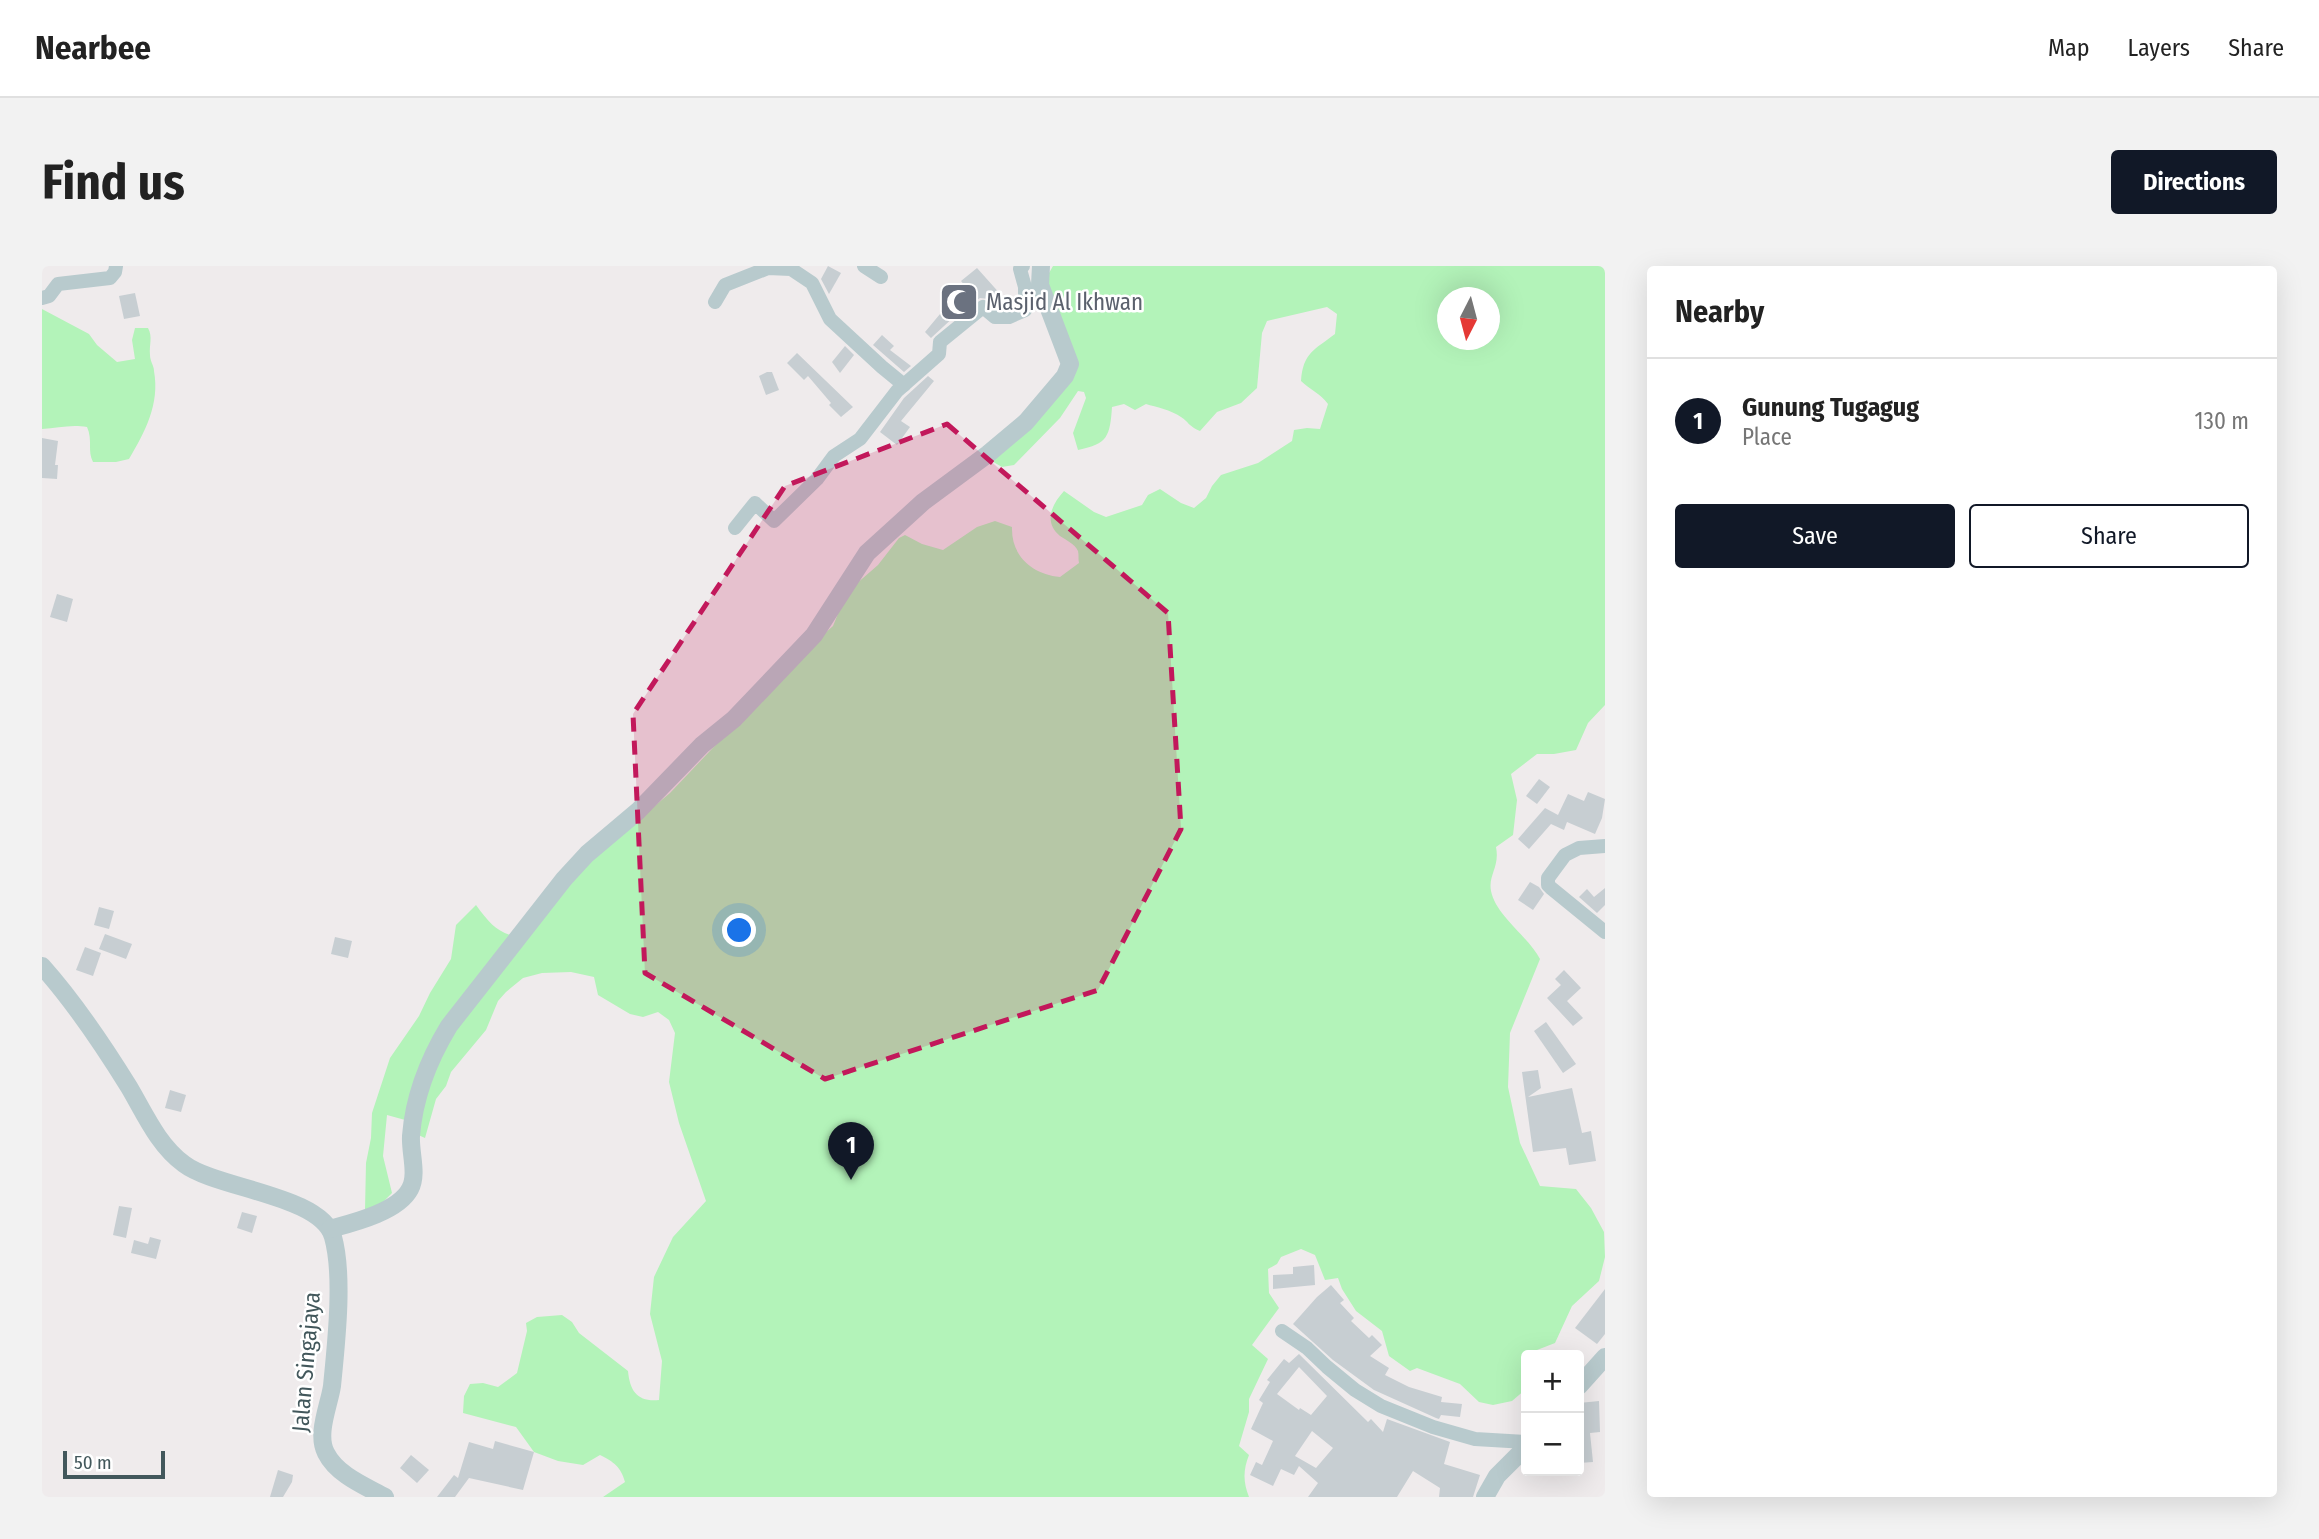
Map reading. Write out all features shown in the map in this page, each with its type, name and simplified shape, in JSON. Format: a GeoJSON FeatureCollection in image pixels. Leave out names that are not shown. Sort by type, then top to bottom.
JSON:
{"type":"FeatureCollection","features":[{"type":"Feature","properties":{"kind":"street"},"geometry":{"type":"LineString","coordinates":[[42,298],[49,296],[58,284],[110,278],[116,272],[117,266]]}},
{"type":"Feature","properties":{"kind":"street"},"geometry":{"type":"LineString","coordinates":[[864,266],[881,277]]}},
{"type":"Feature","properties":{"kind":"street"},"geometry":{"type":"LineString","coordinates":[[735,528],[755,503],[774,522],[817,479],[834,456],[860,439],[904,385],[939,354],[940,342],[983,307],[995,317],[1009,317],[1025,310],[1026,287],[1020,269],[1023,266]]}},
{"type":"Feature","properties":{"kind":"street"},"geometry":{"type":"LineString","coordinates":[[42,966],[76,1008],[169,1153],[200,1174],[292,1203],[315,1215],[330,1229],[379,1213],[404,1198],[413,1179],[411,1138],[414,1112],[437,1046],[449,1026],[564,879],[587,853],[638,811],[702,745],[734,719],[814,635],[867,553],[923,502],[1026,422],[1065,376],[1070,364],[1040,285],[1041,266]]}},
{"type":"Feature","properties":{"kind":"street"},"geometry":{"type":"LineString","coordinates":[[715,302],[725,285],[768,268],[791,268],[812,283],[830,318],[882,368],[904,385]]}},
{"type":"Feature","properties":{"kind":"street"},"geometry":{"type":"LineString","coordinates":[[1605,846],[1571,850],[1560,860],[1548,881],[1551,888],[1605,932]]}},
{"type":"Feature","properties":{"kind":"street","name":"Jalan Singajaya"},"geometry":{"type":"LineString","coordinates":[[330,1229],[336,1252],[337,1328],[331,1389],[323,1430],[324,1451],[340,1470],[385,1497]]}},
{"type":"Feature","properties":{"kind":"street"},"geometry":{"type":"LineString","coordinates":[[1282,1331],[1307,1348],[1355,1390],[1381,1406],[1433,1427],[1475,1439],[1521,1444]]}},
{"type":"Feature","properties":{"kind":"street"},"geometry":{"type":"LineString","coordinates":[[1584,1380],[1605,1357]]}},
{"type":"Feature","properties":{"kind":"street"},"geometry":{"type":"LineString","coordinates":[[1485,1497],[1496,1476],[1521,1449]]}},
{"type":"Feature","properties":{"kind":"highlighted area"},"geometry":{"type":"Polygon","coordinates":[[[947,424],[1168,613],[1181,829],[1098,990],[825,1079],[645,973],[633,714],[785,486],[947,424]]]}},
{"type":"Feature","properties":{"kind":"green space"},"geometry":{"type":"Polygon","coordinates":[[[1053,266],[1605,266],[1605,705],[1588,723],[1576,750],[1537,754],[1511,774],[1517,800],[1513,835],[1496,847],[1491,880],[1491,891],[1499,909],[1540,959],[1510,1033],[1508,1087],[1520,1143],[1540,1186],[1576,1189],[1591,1208],[1604,1232],[1605,1257],[1599,1281],[1572,1306],[1555,1343],[1537,1350],[1521,1350],[1521,1393],[1512,1401],[1493,1405],[1479,1402],[1460,1384],[1417,1368],[1410,1371],[1389,1356],[1382,1331],[1356,1311],[1338,1278],[1325,1280],[1315,1255],[1301,1249],[1281,1257],[1277,1264],[1268,1269],[1269,1293],[1279,1308],[1252,1345],[1268,1359],[1249,1399],[1249,1412],[1239,1446],[1249,1455],[1245,1476],[1249,1497],[603,1497],[625,1482],[613,1463],[600,1455],[583,1465],[558,1461],[534,1452],[516,1427],[463,1413],[464,1396],[470,1384],[483,1383],[498,1387],[517,1373],[527,1331],[526,1323],[537,1317],[562,1315],[572,1322],[579,1333],[628,1371],[636,1394],[646,1399],[659,1400],[662,1361],[650,1314],[654,1277],[673,1237],[706,1201],[679,1123],[669,1082],[675,1033],[669,1020],[658,1012],[643,1017],[630,1014],[598,995],[594,977],[571,972],[542,973],[523,978],[498,1001],[486,1030],[451,1072],[446,1086],[436,1099],[425,1138],[416,1134],[416,1123],[387,1115],[383,1156],[392,1193],[380,1205],[365,1210],[366,1163],[372,1113],[390,1058],[419,1016],[451,959],[456,925],[476,905],[497,928],[509,935],[526,939],[586,864],[670,793],[805,651],[833,626],[842,604],[855,585],[878,565],[899,538],[905,535],[922,544],[943,550],[977,527],[995,521],[1012,527],[1015,547],[1025,562],[1041,572],[1060,577],[1079,563],[1077,549],[1060,536],[1052,525],[1053,507],[1064,491],[1106,517],[1142,505],[1148,495],[1160,489],[1194,508],[1206,498],[1221,475],[1258,463],[1292,441],[1294,430],[1320,429],[1328,404],[1301,381],[1307,358],[1335,334],[1337,314],[1327,307],[1267,321],[1262,333],[1257,388],[1241,403],[1217,412],[1200,431],[1168,411],[1146,404],[1135,410],[1124,404],[1112,407],[1106,437],[1096,445],[1078,450],[1073,433],[1086,398],[1084,392],[1078,391],[1060,418],[1014,465],[1002,467],[990,460],[1073,371],[1049,285],[1049,273],[1053,266]]]}},
{"type":"Feature","properties":{"kind":"green space"},"geometry":{"type":"Polygon","coordinates":[[[42,309],[89,334],[97,345],[117,362],[135,359],[132,340],[135,328],[148,328],[155,395],[146,428],[129,459],[93,462],[87,427],[42,429],[42,309]]]}},
{"type":"Feature","properties":{"kind":"building"},"geometry":{"type":"Polygon","coordinates":[[[828,266],[841,273],[829,294],[821,279],[828,266]]]}},
{"type":"Feature","properties":{"kind":"building"},"geometry":{"type":"Polygon","coordinates":[[[977,268],[1011,306],[998,307],[989,299],[980,298],[931,338],[925,332],[950,302],[948,299],[966,287],[961,281],[977,268]]]}},
{"type":"Feature","properties":{"kind":"building"},"geometry":{"type":"Polygon","coordinates":[[[135,293],[140,316],[124,319],[119,296],[135,293]]]}},
{"type":"Feature","properties":{"kind":"building"},"geometry":{"type":"Polygon","coordinates":[[[882,335],[894,346],[890,350],[911,366],[904,372],[873,345],[882,335]]]}},
{"type":"Feature","properties":{"kind":"building"},"geometry":{"type":"Polygon","coordinates":[[[845,346],[854,355],[840,373],[832,362],[845,346]]]}},
{"type":"Feature","properties":{"kind":"building"},"geometry":{"type":"Polygon","coordinates":[[[797,353],[853,407],[841,417],[808,376],[804,380],[787,363],[797,353]]]}},
{"type":"Feature","properties":{"kind":"building"},"geometry":{"type":"Polygon","coordinates":[[[772,372],[779,390],[766,395],[759,376],[772,372]]]}},
{"type":"Feature","properties":{"kind":"building"},"geometry":{"type":"Polygon","coordinates":[[[928,376],[934,381],[901,421],[910,427],[897,445],[880,432],[904,398],[928,376]]]}},
{"type":"Feature","properties":{"kind":"building"},"geometry":{"type":"Polygon","coordinates":[[[42,438],[58,441],[55,465],[58,465],[57,479],[42,478],[42,438]]]}},
{"type":"Feature","properties":{"kind":"building"},"geometry":{"type":"Polygon","coordinates":[[[57,594],[73,599],[67,622],[50,617],[57,594]]]}},
{"type":"Feature","properties":{"kind":"building"},"geometry":{"type":"Polygon","coordinates":[[[1539,779],[1550,787],[1537,804],[1526,796],[1539,779]]]}},
{"type":"Feature","properties":{"kind":"building"},"geometry":{"type":"Polygon","coordinates":[[[1588,792],[1605,799],[1602,818],[1595,834],[1567,822],[1564,830],[1551,824],[1529,849],[1518,839],[1545,808],[1558,815],[1568,794],[1584,801],[1588,792]]]}},
{"type":"Feature","properties":{"kind":"building"},"geometry":{"type":"Polygon","coordinates":[[[1530,882],[1544,894],[1533,910],[1518,900],[1530,882]]]}},
{"type":"Feature","properties":{"kind":"building"},"geometry":{"type":"Polygon","coordinates":[[[1605,888],[1605,905],[1597,913],[1579,897],[1587,889],[1594,897],[1605,888]]]}},
{"type":"Feature","properties":{"kind":"building"},"geometry":{"type":"Polygon","coordinates":[[[99,907],[114,911],[109,929],[94,925],[99,907]]]}},
{"type":"Feature","properties":{"kind":"building"},"geometry":{"type":"Polygon","coordinates":[[[105,934],[132,944],[126,959],[99,949],[105,934]]]}},
{"type":"Feature","properties":{"kind":"building"},"geometry":{"type":"Polygon","coordinates":[[[335,937],[352,941],[348,958],[331,954],[335,937]]]}},
{"type":"Feature","properties":{"kind":"building"},"geometry":{"type":"Polygon","coordinates":[[[85,947],[101,953],[93,976],[76,970],[85,947]]]}},
{"type":"Feature","properties":{"kind":"building"},"geometry":{"type":"Polygon","coordinates":[[[1564,970],[1581,988],[1567,1001],[1583,1018],[1573,1026],[1547,998],[1561,985],[1555,979],[1564,970]]]}},
{"type":"Feature","properties":{"kind":"building"},"geometry":{"type":"Polygon","coordinates":[[[1546,1022],[1576,1064],[1563,1073],[1534,1031],[1546,1022]]]}},
{"type":"Feature","properties":{"kind":"building"},"geometry":{"type":"Polygon","coordinates":[[[1538,1070],[1541,1088],[1528,1097],[1572,1088],[1582,1133],[1591,1131],[1596,1161],[1569,1165],[1566,1148],[1533,1152],[1522,1072],[1538,1070]]]}},
{"type":"Feature","properties":{"kind":"building"},"geometry":{"type":"Polygon","coordinates":[[[170,1090],[186,1095],[181,1112],[165,1108],[170,1090]]]}},
{"type":"Feature","properties":{"kind":"building"},"geometry":{"type":"Polygon","coordinates":[[[119,1206],[132,1208],[126,1238],[113,1235],[119,1206]]]}},
{"type":"Feature","properties":{"kind":"building"},"geometry":{"type":"Polygon","coordinates":[[[242,1212],[257,1216],[252,1233],[237,1228],[242,1212]]]}},
{"type":"Feature","properties":{"kind":"building"},"geometry":{"type":"Polygon","coordinates":[[[150,1237],[161,1240],[156,1259],[131,1253],[134,1240],[148,1244],[150,1237]]]}},
{"type":"Feature","properties":{"kind":"building"},"geometry":{"type":"Polygon","coordinates":[[[1314,1265],[1315,1285],[1273,1289],[1273,1275],[1293,1274],[1293,1267],[1314,1265]]]}},
{"type":"Feature","properties":{"kind":"building"},"geometry":{"type":"Polygon","coordinates":[[[1331,1285],[1344,1300],[1340,1303],[1354,1318],[1351,1321],[1369,1338],[1372,1335],[1382,1345],[1370,1356],[1389,1368],[1385,1375],[1409,1387],[1442,1397],[1441,1402],[1462,1404],[1460,1417],[1441,1415],[1439,1419],[1374,1390],[1333,1360],[1293,1324],[1331,1285]]]}},
{"type":"Feature","properties":{"kind":"building"},"geometry":{"type":"Polygon","coordinates":[[[1605,1289],[1605,1334],[1597,1344],[1575,1328],[1605,1289]]]}},
{"type":"Feature","properties":{"kind":"building"},"geometry":{"type":"Polygon","coordinates":[[[1299,1354],[1368,1422],[1371,1419],[1383,1432],[1387,1419],[1450,1442],[1444,1464],[1480,1475],[1473,1497],[1439,1497],[1440,1488],[1413,1471],[1397,1497],[1308,1497],[1318,1483],[1299,1466],[1294,1475],[1281,1469],[1273,1486],[1250,1475],[1256,1462],[1262,1465],[1273,1441],[1251,1429],[1263,1403],[1259,1400],[1270,1382],[1267,1380],[1284,1359],[1289,1363],[1299,1354]],[[1299,1367],[1277,1394],[1311,1415],[1327,1396],[1299,1367]],[[1312,1431],[1295,1456],[1316,1468],[1333,1448],[1312,1431]]]}},
{"type":"Feature","properties":{"kind":"building"},"geometry":{"type":"Polygon","coordinates":[[[1599,1401],[1600,1432],[1590,1433],[1593,1462],[1584,1463],[1584,1402],[1599,1401]]]}},
{"type":"Feature","properties":{"kind":"building"},"geometry":{"type":"Polygon","coordinates":[[[495,1441],[534,1452],[523,1490],[469,1478],[455,1497],[437,1497],[454,1475],[458,1478],[469,1442],[493,1449],[495,1441]]]}},
{"type":"Feature","properties":{"kind":"building"},"geometry":{"type":"Polygon","coordinates":[[[411,1455],[429,1470],[417,1483],[400,1468],[411,1455]]]}},
{"type":"Feature","properties":{"kind":"building"},"geometry":{"type":"Polygon","coordinates":[[[278,1470],[293,1475],[292,1482],[283,1497],[270,1497],[278,1470]]]}},
{"type":"Feature","properties":{"kind":"place","name":"Masjid Al Ikhwan"},"geometry":{"type":"Point","coordinates":[959,302]}},
{"type":"Feature","properties":{"kind":"place","name":"Gunung Tugagug"},"geometry":{"type":"Point","coordinates":[851,1180]}}]}
